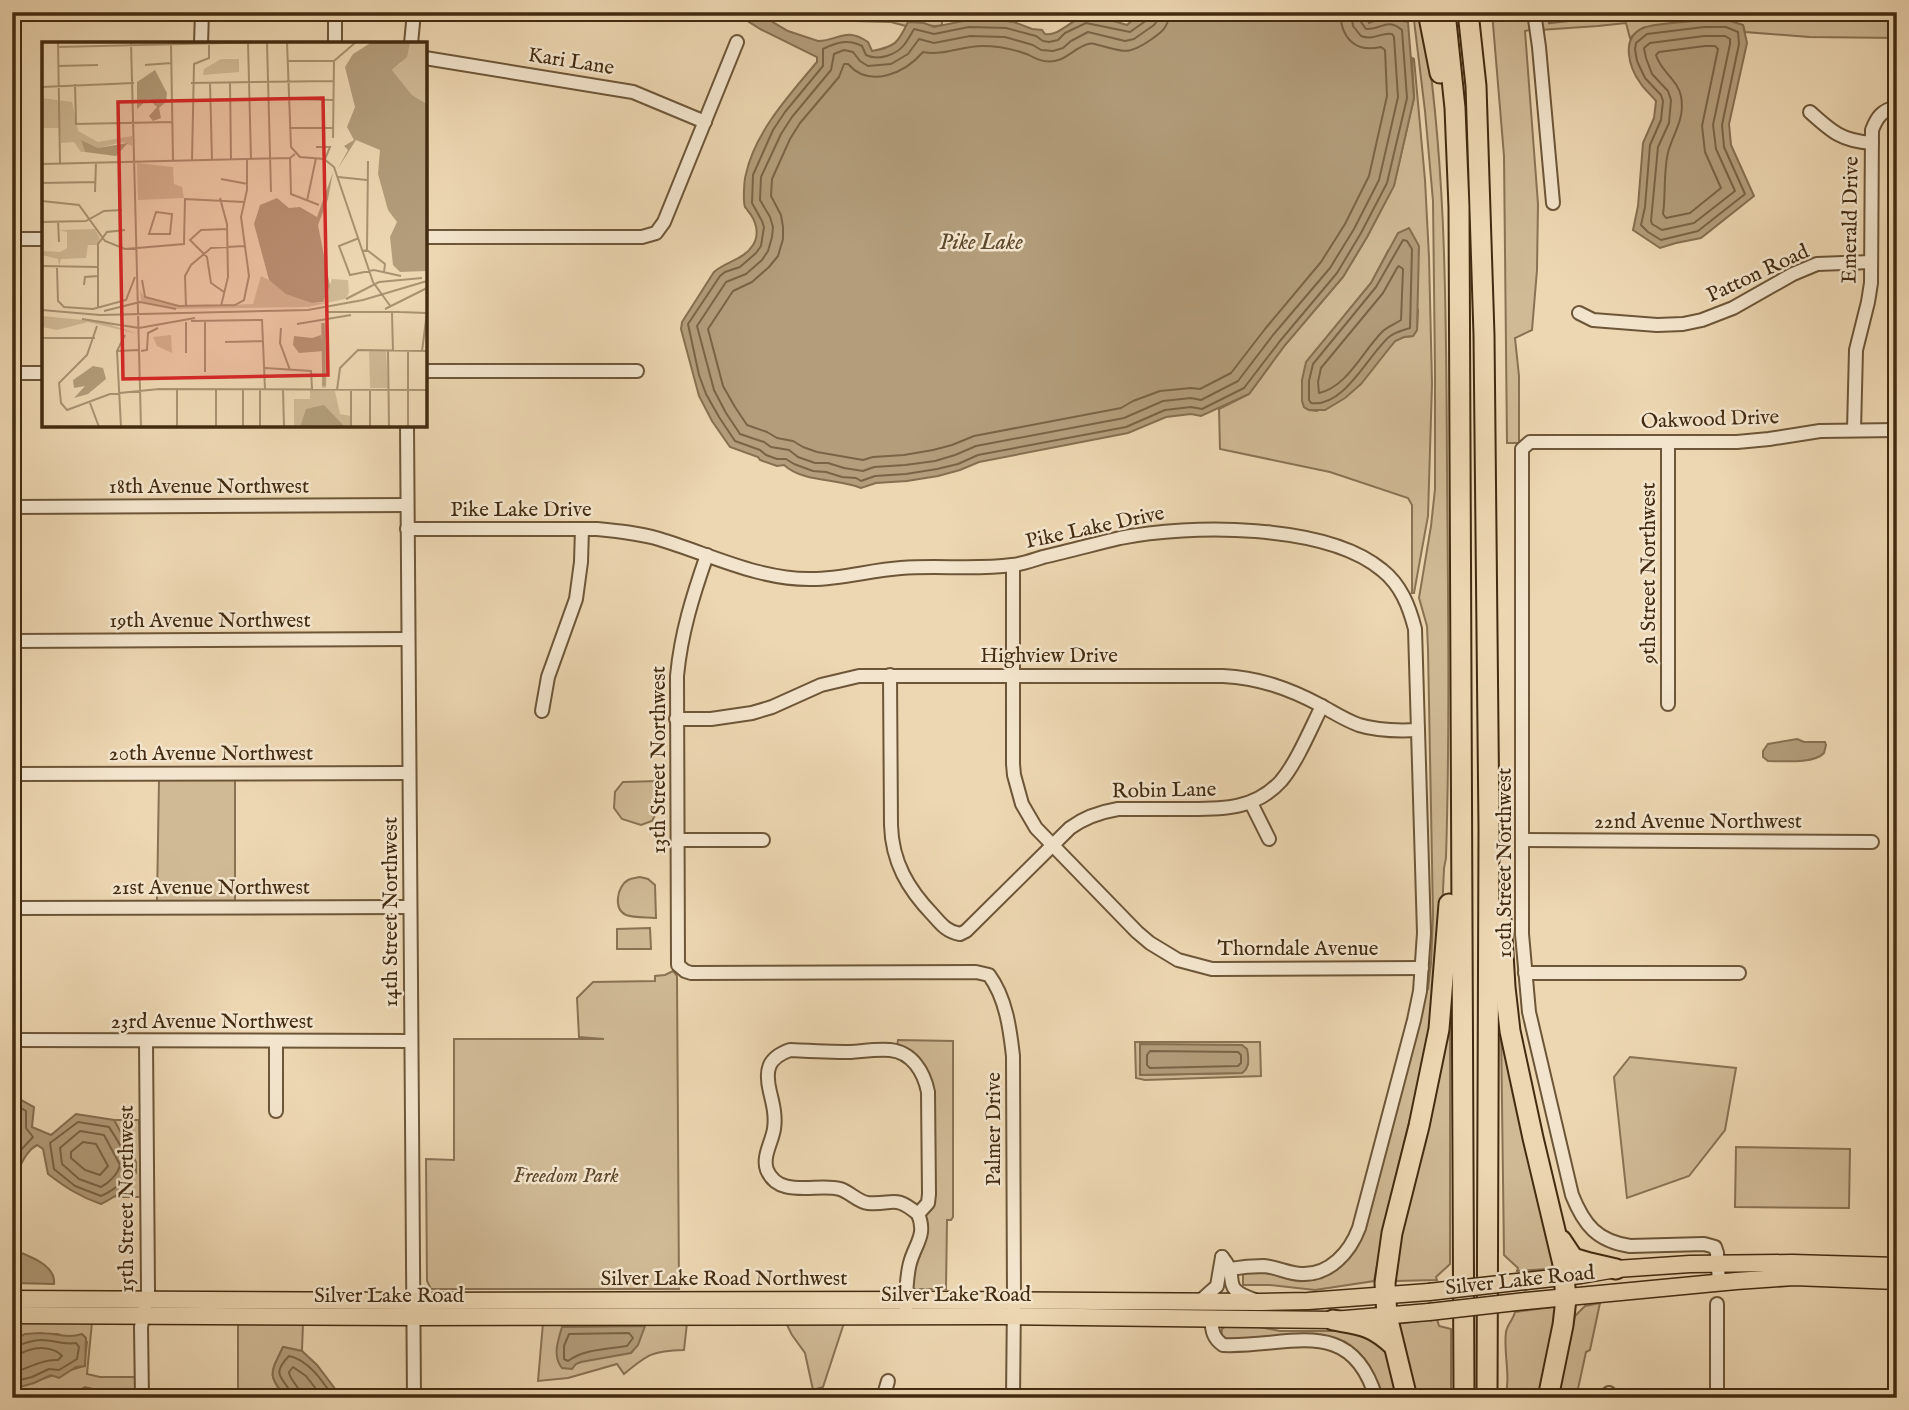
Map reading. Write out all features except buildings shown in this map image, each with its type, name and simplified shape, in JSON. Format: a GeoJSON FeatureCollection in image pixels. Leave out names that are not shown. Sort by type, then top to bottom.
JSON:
{"type":"FeatureCollection","features":[{"type":"Feature","properties":{"kind":"highway"},"geometry":{"type":"LineString","coordinates":[[1428,12],[1442,83],[1449,142],[1460,336]]}},
{"type":"Feature","properties":{"kind":"highway"},"geometry":{"type":"LineString","coordinates":[[1445,12],[1457,157],[1460,336],[1464,1398]]}},
{"type":"Feature","properties":{"kind":"highway"},"geometry":{"type":"LineString","coordinates":[[1468,12],[1476,86],[1484,335],[1489,830],[1487,1398]]}},
{"type":"Feature","properties":{"kind":"highway"},"geometry":{"type":"LineString","coordinates":[[1476,86],[1480,12]]}},
{"type":"Feature","properties":{"kind":"highway"},"geometry":{"type":"LineString","coordinates":[[1407,1398],[1387,1316],[1385,1283],[1392,1233],[1419,1126],[1439,1030],[1446,961],[1451,848],[1461,788]]}},
{"type":"Feature","properties":{"kind":"highway"},"geometry":{"type":"LineString","coordinates":[[1489,830],[1498,868],[1504,987],[1510,1031],[1564,1277],[1566,1299],[1562,1334],[1548,1398]]}},
{"type":"Feature","properties":{"kind":"highway"},"geometry":{"type":"LineString","coordinates":[[1556,1231],[1573,1258],[1616,1269]]}},
{"type":"Feature","properties":{"kind":"highway"},"geometry":{"type":"LineString","coordinates":[[1332,1320],[1367,1326],[1380,1333],[1394,1346]]}},
{"type":"Feature","properties":{"kind":"main road","name":"Silver Lake Road Northwest"},"geometry":{"type":"LineString","coordinates":[[12,1299],[147,1300],[414,1309],[906,1300],[1014,1308],[1308,1301],[1429,1292],[1616,1269],[1718,1264],[1897,1266]]}},
{"type":"Feature","properties":{"kind":"main road","name":"Silver Lake Road"},"geometry":{"type":"LineString","coordinates":[[12,1315],[142,1317],[414,1309],[905,1316],[1014,1308],[1211,1318],[1332,1320],[1719,1282],[1794,1277],[1897,1281]]}},
{"type":"Feature","properties":{"kind":"street"},"geometry":{"type":"LineString","coordinates":[[201,42],[202,12]]}},
{"type":"Feature","properties":{"kind":"street"},"geometry":{"type":"LineString","coordinates":[[335,12],[335,42]]}},
{"type":"Feature","properties":{"kind":"street"},"geometry":{"type":"LineString","coordinates":[[411,42],[414,12]]}},
{"type":"Feature","properties":{"kind":"street"},"geometry":{"type":"LineString","coordinates":[[1534,12],[1553,203]]}},
{"type":"Feature","properties":{"kind":"street"},"geometry":{"type":"LineString","coordinates":[[427,237],[642,237],[656,233],[663,222],[737,42]]}},
{"type":"Feature","properties":{"kind":"street","name":"Kari Lane"},"geometry":{"type":"LineString","coordinates":[[427,58],[633,92],[705,122]]}},
{"type":"Feature","properties":{"kind":"street","name":"Emerald Drive"},"geometry":{"type":"LineString","coordinates":[[1854,430],[1856,350],[1868,302],[1871,262],[1872,130],[1883,111],[1897,107]]}},
{"type":"Feature","properties":{"kind":"street"},"geometry":{"type":"LineString","coordinates":[[1810,112],[1838,135],[1872,143]]}},
{"type":"Feature","properties":{"kind":"street"},"geometry":{"type":"LineString","coordinates":[[12,239],[42,239]]}},
{"type":"Feature","properties":{"kind":"street","name":"Patton Road"},"geometry":{"type":"LineString","coordinates":[[1579,313],[1593,320],[1657,325],[1683,324],[1733,308],[1793,274],[1817,264],[1871,262]]}},
{"type":"Feature","properties":{"kind":"street"},"geometry":{"type":"LineString","coordinates":[[427,371],[637,371]]}},
{"type":"Feature","properties":{"kind":"street"},"geometry":{"type":"LineString","coordinates":[[12,373],[42,373]]}},
{"type":"Feature","properties":{"kind":"street","name":"14th Street Northwest"},"geometry":{"type":"LineString","coordinates":[[407,427],[415,1398]]}},
{"type":"Feature","properties":{"kind":"street","name":"Oakwood Drive"},"geometry":{"type":"LineString","coordinates":[[1525,444],[1737,442],[1820,431],[1897,430]]}},
{"type":"Feature","properties":{"kind":"street","name":"9th Street Northwest"},"geometry":{"type":"LineString","coordinates":[[1668,442],[1668,704]]}},
{"type":"Feature","properties":{"kind":"street","name":"10th Street Northwest"},"geometry":{"type":"LineString","coordinates":[[1525,444],[1521,454],[1524,839],[1522,934],[1529,1012],[1537,1048],[1574,1202],[1582,1218],[1598,1234],[1618,1244],[1710,1245],[1715,1247],[1718,1264]]}},
{"type":"Feature","properties":{"kind":"street","name":"18th Avenue Northwest"},"geometry":{"type":"LineString","coordinates":[[12,507],[407,505]]}},
{"type":"Feature","properties":{"kind":"street","name":"Pike Lake Drive"},"geometry":{"type":"LineString","coordinates":[[407,529],[621,531],[639,534],[772,576],[810,579],[901,568],[1013,565],[1120,538],[1214,528],[1309,539],[1371,561],[1405,596],[1415,628],[1424,933],[1420,991],[1354,1240],[1336,1262],[1316,1272],[1303,1275],[1262,1266],[1230,1269]]}},
{"type":"Feature","properties":{"kind":"street"},"geometry":{"type":"LineString","coordinates":[[542,711],[548,677],[576,599],[582,529]]}},
{"type":"Feature","properties":{"kind":"street","name":"13th Street Northwest"},"geometry":{"type":"LineString","coordinates":[[707,555],[686,617],[680,650],[676,719],[677,960],[681,968],[691,973],[976,972]]}},
{"type":"Feature","properties":{"kind":"street","name":"Thorndale Avenue"},"geometry":{"type":"LineString","coordinates":[[1013,565],[1013,764],[1017,791],[1036,828],[1150,943],[1178,960],[1196,966],[1228,970],[1422,968]]}},
{"type":"Feature","properties":{"kind":"street","name":"19th Avenue Northwest"},"geometry":{"type":"LineString","coordinates":[[12,641],[408,639]]}},
{"type":"Feature","properties":{"kind":"street","name":"Robin Lane"},"geometry":{"type":"LineString","coordinates":[[890,675],[891,825],[895,857],[916,898],[946,929],[960,934],[1081,820],[1118,809],[1226,809],[1251,803],[1273,789],[1287,772],[1322,706]]}},
{"type":"Feature","properties":{"kind":"street","name":"Highview Drive"},"geometry":{"type":"LineString","coordinates":[[676,719],[711,719],[752,713],[780,704],[821,685],[859,676],[1244,677],[1283,687],[1343,718],[1374,729],[1418,730]]}},
{"type":"Feature","properties":{"kind":"street","name":"20th Avenue Northwest"},"geometry":{"type":"LineString","coordinates":[[12,774],[409,773]]}},
{"type":"Feature","properties":{"kind":"street"},"geometry":{"type":"LineString","coordinates":[[1251,803],[1269,839]]}},
{"type":"Feature","properties":{"kind":"street","name":"22nd Avenue Northwest"},"geometry":{"type":"LineString","coordinates":[[1524,839],[1872,842]]}},
{"type":"Feature","properties":{"kind":"street"},"geometry":{"type":"LineString","coordinates":[[678,840],[763,840]]}},
{"type":"Feature","properties":{"kind":"street","name":"21st Avenue Northwest"},"geometry":{"type":"LineString","coordinates":[[12,908],[410,906]]}},
{"type":"Feature","properties":{"kind":"street","name":"Palmer Drive"},"geometry":{"type":"LineString","coordinates":[[976,972],[989,975],[993,982],[1002,1003],[1013,1056],[1013,1398]]}},
{"type":"Feature","properties":{"kind":"street"},"geometry":{"type":"LineString","coordinates":[[1525,973],[1739,973]]}},
{"type":"Feature","properties":{"kind":"street","name":"23rd Avenue Northwest"},"geometry":{"type":"LineString","coordinates":[[12,1040],[411,1041]]}},
{"type":"Feature","properties":{"kind":"street","name":"15th Street Northwest"},"geometry":{"type":"LineString","coordinates":[[142,1398],[142,1317],[147,1300],[148,1266],[146,1041]]}},
{"type":"Feature","properties":{"kind":"street"},"geometry":{"type":"LineString","coordinates":[[276,1041],[276,1111]]}},
{"type":"Feature","properties":{"kind":"street"},"geometry":{"type":"LineString","coordinates":[[905,1316],[910,1262],[922,1234],[918,1214],[900,1202],[869,1203],[839,1189],[789,1188],[778,1184],[766,1168],[766,1156],[775,1126],[767,1081],[775,1057],[790,1050],[891,1050],[908,1057],[921,1070],[928,1092],[929,1194],[928,1203],[918,1214]]}},
{"type":"Feature","properties":{"kind":"street"},"geometry":{"type":"LineString","coordinates":[[1199,1302],[1217,1286],[1222,1258],[1230,1269],[1234,1290],[1261,1302]]}},
{"type":"Feature","properties":{"kind":"street"},"geometry":{"type":"LineString","coordinates":[[1718,1264],[1719,1282]]}},
{"type":"Feature","properties":{"kind":"street"},"geometry":{"type":"LineString","coordinates":[[1717,1304],[1717,1398]]}},
{"type":"Feature","properties":{"kind":"street"},"geometry":{"type":"LineString","coordinates":[[1211,1318],[1215,1340],[1223,1345],[1318,1340],[1348,1350],[1359,1360],[1371,1379],[1376,1398]]}},
{"type":"Feature","properties":{"kind":"street"},"geometry":{"type":"LineString","coordinates":[[883,1398],[888,1381]]}},
{"type":"Feature","properties":{"kind":"green space"},"geometry":{"type":"Polygon","coordinates":[[[844,12],[942,12],[942,25],[909,22],[906,26],[891,22],[854,21],[847,18],[844,12]]]}},
{"type":"Feature","properties":{"kind":"green space"},"geometry":{"type":"Polygon","coordinates":[[[1413,12],[1422,12],[1430,68],[1444,239],[1448,760],[1438,1005],[1388,1208],[1374,1281],[1315,1290],[1243,1285],[1243,1273],[1257,1272],[1297,1281],[1319,1278],[1338,1268],[1353,1253],[1363,1233],[1425,990],[1428,989],[1433,915],[1428,650],[1427,626],[1419,598],[1435,489],[1433,201],[1413,12]]]}},
{"type":"Feature","properties":{"kind":"green space"},"geometry":{"type":"Polygon","coordinates":[[[1492,12],[1527,12],[1530,30],[1525,31],[1538,204],[1537,270],[1532,330],[1515,338],[1519,376],[1519,443],[1507,443],[1504,156],[1492,12]]]}},
{"type":"Feature","properties":{"kind":"green space"},"geometry":{"type":"Polygon","coordinates":[[[1897,12],[1897,38],[1809,37],[1745,32],[1743,25],[1727,20],[1643,28],[1630,38],[1626,23],[1540,30],[1538,14],[1897,12]]]}},
{"type":"Feature","properties":{"kind":"green space"},"geometry":{"type":"Polygon","coordinates":[[[1412,58],[1425,180],[1432,384],[1428,516],[1412,593],[1412,505],[1408,498],[1330,472],[1220,449],[1219,409],[1249,394],[1285,345],[1343,277],[1394,185],[1414,98],[1412,58]],[[1388,251],[1371,283],[1345,315],[1304,407],[1317,411],[1377,362],[1395,341],[1413,336],[1417,330],[1418,310],[1388,251]]]}},
{"type":"Feature","properties":{"kind":"green space"},"geometry":{"type":"Polygon","coordinates":[[[159,780],[235,780],[235,901],[157,901],[159,780]]]}},
{"type":"Feature","properties":{"kind":"green space"},"geometry":{"type":"Polygon","coordinates":[[[658,781],[659,808],[652,821],[641,825],[622,819],[614,808],[615,792],[623,782],[658,781]]]}},
{"type":"Feature","properties":{"kind":"green space"},"geometry":{"type":"Polygon","coordinates":[[[640,877],[655,885],[656,918],[629,916],[619,908],[621,887],[628,880],[640,877]]]}},
{"type":"Feature","properties":{"kind":"green space"},"geometry":{"type":"Polygon","coordinates":[[[650,928],[651,949],[617,949],[617,929],[650,928]]]}},
{"type":"Feature","properties":{"kind":"green space","name":"Freedom Park"},"geometry":{"type":"Polygon","coordinates":[[[673,971],[677,976],[679,1289],[431,1289],[427,1281],[426,1159],[454,1160],[454,1039],[604,1039],[579,1037],[577,998],[593,982],[655,981],[655,976],[673,971]]]}},
{"type":"Feature","properties":{"kind":"green space"},"geometry":{"type":"Polygon","coordinates":[[[1450,1001],[1450,1264],[1436,1277],[1437,1280],[1395,1281],[1395,1255],[1450,1001]]]}},
{"type":"Feature","properties":{"kind":"green space"},"geometry":{"type":"Polygon","coordinates":[[[1501,1027],[1554,1264],[1548,1269],[1517,1271],[1518,1268],[1504,1255],[1501,1027]]]}},
{"type":"Feature","properties":{"kind":"green space"},"geometry":{"type":"Polygon","coordinates":[[[898,1040],[953,1041],[953,1217],[947,1220],[946,1289],[912,1289],[915,1269],[927,1236],[925,1216],[933,1205],[932,1092],[897,1046],[898,1040]]]}},
{"type":"Feature","properties":{"kind":"green space"},"geometry":{"type":"Polygon","coordinates":[[[1135,1042],[1260,1042],[1261,1076],[1145,1080],[1136,1078],[1135,1042]],[[1140,1044],[1140,1075],[1242,1073],[1248,1064],[1140,1044]]]}},
{"type":"Feature","properties":{"kind":"green space"},"geometry":{"type":"Polygon","coordinates":[[[1630,1057],[1736,1068],[1725,1130],[1689,1176],[1627,1198],[1614,1077],[1630,1057]]]}},
{"type":"Feature","properties":{"kind":"green space"},"geometry":{"type":"Polygon","coordinates":[[[114,1120],[139,1120],[141,1197],[117,1197],[136,1173],[136,1162],[114,1120]]]}},
{"type":"Feature","properties":{"kind":"green space"},"geometry":{"type":"Polygon","coordinates":[[[1736,1147],[1850,1149],[1849,1208],[1735,1207],[1736,1147]]]}},
{"type":"Feature","properties":{"kind":"green space"},"geometry":{"type":"Polygon","coordinates":[[[1600,1303],[1576,1398],[1558,1398],[1575,1316],[1585,1306],[1600,1303]]]}},
{"type":"Feature","properties":{"kind":"green space"},"geometry":{"type":"Polygon","coordinates":[[[1554,1307],[1557,1309],[1540,1398],[1504,1398],[1507,1383],[1506,1332],[1515,1312],[1554,1307]]]}},
{"type":"Feature","properties":{"kind":"green space"},"geometry":{"type":"Polygon","coordinates":[[[1437,1319],[1439,1326],[1451,1329],[1451,1398],[1412,1398],[1396,1324],[1437,1319]]]}},
{"type":"Feature","properties":{"kind":"green space"},"geometry":{"type":"Polygon","coordinates":[[[12,1321],[92,1322],[87,1374],[100,1377],[135,1377],[135,1398],[108,1398],[101,1391],[85,1387],[76,1398],[12,1396],[12,1388],[84,1366],[87,1342],[77,1336],[66,1338],[58,1334],[25,1334],[12,1342],[12,1321]]]}},
{"type":"Feature","properties":{"kind":"green space"},"geometry":{"type":"Polygon","coordinates":[[[238,1323],[303,1323],[302,1351],[283,1347],[273,1368],[273,1379],[287,1398],[238,1398],[238,1323]]]}},
{"type":"Feature","properties":{"kind":"green space"},"geometry":{"type":"Polygon","coordinates":[[[543,1323],[687,1323],[684,1350],[651,1355],[624,1374],[617,1364],[568,1378],[538,1381],[543,1323]]]}},
{"type":"Feature","properties":{"kind":"green space"},"geometry":{"type":"Polygon","coordinates":[[[786,1323],[844,1323],[823,1387],[813,1390],[805,1353],[786,1323]]]}},
{"type":"Feature","properties":{"kind":"green space"},"geometry":{"type":"Polygon","coordinates":[[[1249,1325],[1280,1331],[1362,1331],[1386,1347],[1398,1398],[1382,1398],[1373,1372],[1359,1353],[1342,1342],[1322,1336],[1276,1336],[1228,1341],[1221,1336],[1222,1329],[1226,1326],[1249,1325]]]}},
{"type":"Feature","properties":{"kind":"water","name":"Pike Lake"},"geometry":{"type":"Polygon","coordinates":[[[733,12],[756,12],[788,31],[818,41],[853,35],[868,42],[872,51],[895,43],[908,22],[934,27],[968,20],[997,20],[1014,22],[1050,34],[1088,16],[1127,25],[1138,17],[1177,12],[1367,12],[1369,23],[1383,17],[1408,22],[1414,98],[1394,186],[1367,237],[1343,277],[1285,345],[1249,394],[1201,416],[1191,414],[1166,417],[1128,433],[979,462],[938,476],[876,483],[861,488],[801,475],[784,465],[777,466],[730,447],[699,396],[681,329],[682,322],[714,272],[745,254],[753,245],[756,227],[744,200],[745,177],[751,158],[775,114],[817,62],[817,57],[762,30],[733,12]]]}},
{"type":"Feature","properties":{"kind":"water"},"geometry":{"type":"Polygon","coordinates":[[[1727,20],[1743,25],[1747,43],[1729,124],[1731,145],[1754,196],[1701,238],[1660,248],[1633,230],[1638,206],[1643,143],[1654,118],[1656,101],[1633,70],[1629,46],[1636,33],[1648,26],[1727,20]]]}},
{"type":"Feature","properties":{"kind":"water"},"geometry":{"type":"Polygon","coordinates":[[[1409,228],[1419,246],[1417,330],[1413,336],[1395,341],[1361,384],[1345,398],[1325,410],[1309,410],[1304,407],[1302,401],[1302,380],[1306,362],[1371,283],[1398,233],[1409,228]]]}},
{"type":"Feature","properties":{"kind":"water"},"geometry":{"type":"Polygon","coordinates":[[[1797,739],[1804,742],[1825,742],[1824,753],[1813,759],[1798,761],[1768,761],[1763,757],[1763,751],[1768,744],[1797,739]]]}},
{"type":"Feature","properties":{"kind":"water"},"geometry":{"type":"Polygon","coordinates":[[[1140,1044],[1242,1045],[1247,1049],[1248,1062],[1242,1073],[1140,1075],[1140,1044]]]}},
{"type":"Feature","properties":{"kind":"water"},"geometry":{"type":"Polygon","coordinates":[[[12,1095],[34,1107],[32,1127],[51,1135],[76,1114],[114,1120],[133,1157],[133,1177],[128,1186],[101,1204],[86,1198],[48,1174],[43,1149],[37,1145],[26,1156],[12,1179],[12,1095]]]}},
{"type":"Feature","properties":{"kind":"water"},"geometry":{"type":"Polygon","coordinates":[[[12,1249],[46,1266],[51,1271],[54,1284],[12,1283],[12,1249]]]}},
{"type":"Feature","properties":{"kind":"water"},"geometry":{"type":"Polygon","coordinates":[[[645,1326],[638,1345],[631,1353],[581,1362],[572,1369],[562,1368],[557,1358],[562,1327],[645,1326]]]}},
{"type":"Feature","properties":{"kind":"water"},"geometry":{"type":"Polygon","coordinates":[[[25,1334],[66,1336],[82,1334],[86,1338],[85,1366],[76,1367],[59,1378],[51,1375],[13,1389],[12,1342],[25,1334]]]}},
{"type":"Feature","properties":{"kind":"water"},"geometry":{"type":"Polygon","coordinates":[[[283,1347],[302,1351],[317,1365],[342,1398],[287,1398],[273,1378],[273,1368],[283,1347]]]}},
{"type":"Feature","properties":{"kind":"waterway"},"geometry":{"type":"LineString","coordinates":[[1549,23],[1649,12]]}},
{"type":"Feature","properties":{"kind":"waterway"},"geometry":{"type":"LineString","coordinates":[[1876,12],[1897,14]]}}]}
